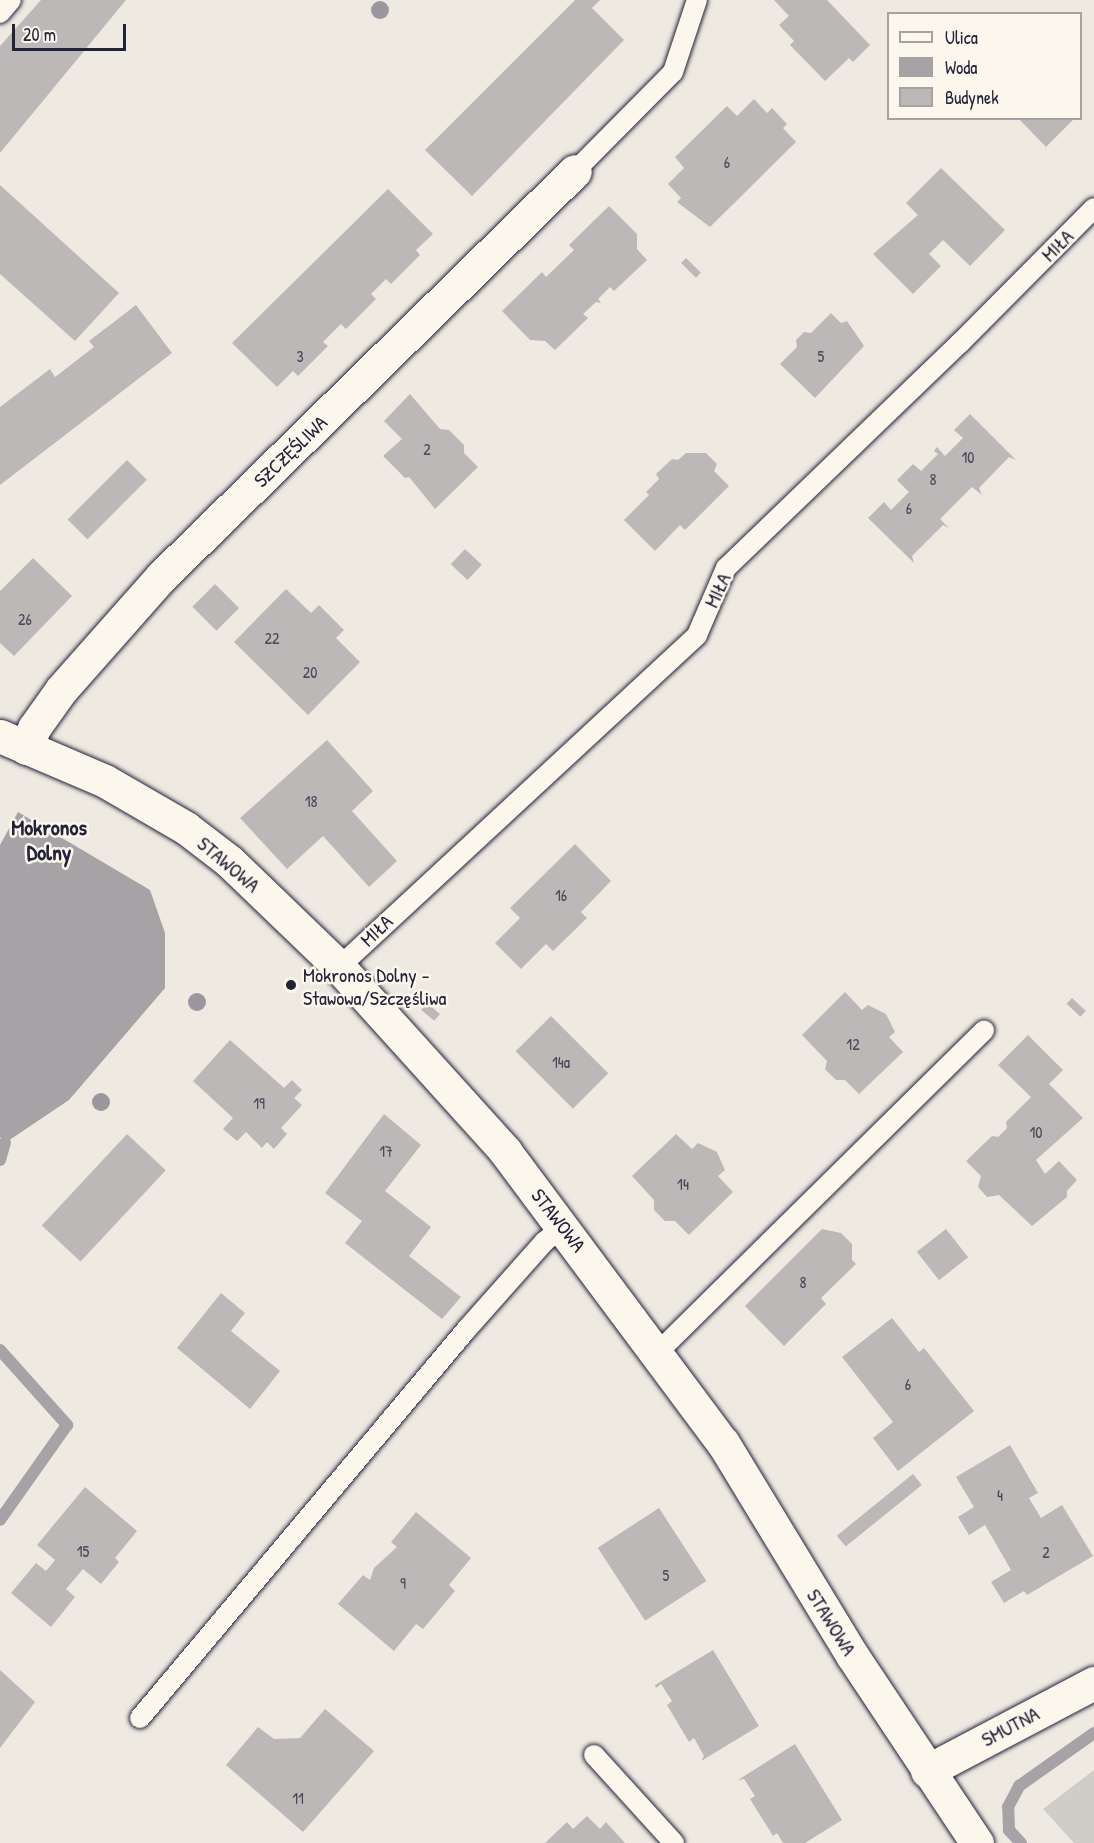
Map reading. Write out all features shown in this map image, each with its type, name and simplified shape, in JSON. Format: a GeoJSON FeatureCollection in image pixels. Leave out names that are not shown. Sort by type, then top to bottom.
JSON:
{"type":"FeatureCollection","features":[{"type":"Feature","properties":{"kind":"street","name":"SZCZĘŚLIWA"},"geometry":{"type":"LineString","coordinates":[[13,742],[34,728],[62,690],[162,576],[576,171]]}},
{"type":"Feature","properties":{"kind":"street","name":"STAWOWA"},"geometry":{"type":"LineString","coordinates":[[13,742],[105,781],[186,828],[229,861],[339,967],[505,1151],[564,1226],[723,1443],[927,1771],[977,1843]]}},
{"type":"Feature","properties":{"kind":"street","name":"SMUTNA"},"geometry":{"type":"LineString","coordinates":[[927,1771],[1094,1683]]}},
{"type":"Feature","properties":{"kind":"lane"},"geometry":{"type":"LineString","coordinates":[[0,13],[11,0]]}},
{"type":"Feature","properties":{"kind":"lane"},"geometry":{"type":"LineString","coordinates":[[576,171],[673,72],[697,0]]}},
{"type":"Feature","properties":{"kind":"lane","name":"MIŁA"},"geometry":{"type":"LineString","coordinates":[[339,967],[697,635],[726,568],[960,344],[1094,208]]}},
{"type":"Feature","properties":{"kind":"lane"},"geometry":{"type":"LineString","coordinates":[[658,1352],[984,1030]]}},
{"type":"Feature","properties":{"kind":"lane"},"geometry":{"type":"LineString","coordinates":[[140,1718],[466,1330],[544,1242],[564,1226]]}},
{"type":"Feature","properties":{"kind":"lane"},"geometry":{"type":"LineString","coordinates":[[594,1755],[674,1843]]}},
{"type":"Feature","properties":{"kind":"shaded area"},"geometry":{"type":"Polygon","coordinates":[[[1094,1770],[1094,1843],[1074,1843],[1043,1809],[1094,1770]]]}},
{"type":"Feature","properties":{"kind":"water"},"geometry":{"type":"Polygon","coordinates":[[[18,812],[150,890],[165,933],[165,988],[69,1100],[5,1143],[0,1137],[0,845],[18,812]]]}},
{"type":"Feature","properties":{"kind":"building"},"geometry":{"type":"Polygon","coordinates":[[[41,0],[126,0],[0,153],[0,46],[41,0]]]}},
{"type":"Feature","properties":{"kind":"building"},"geometry":{"type":"Polygon","coordinates":[[[575,0],[600,0],[592,8],[624,40],[472,196],[425,150],[575,0]]]}},
{"type":"Feature","properties":{"kind":"building"},"geometry":{"type":"Polygon","coordinates":[[[774,0],[827,0],[870,45],[853,62],[849,58],[825,81],[790,45],[794,41],[779,25],[789,16],[774,0]]]}},
{"type":"Feature","properties":{"kind":"building"},"geometry":{"type":"Polygon","coordinates":[[[754,99],[767,113],[772,108],[787,124],[783,128],[796,142],[710,227],[677,202],[681,198],[668,184],[684,168],[675,157],[727,106],[737,116],[754,99]]]}},
{"type":"Feature","properties":{"kind":"building"},"geometry":{"type":"Polygon","coordinates":[[[1020,120],[1073,120],[1046,147],[1020,120]]]}},
{"type":"Feature","properties":{"kind":"building"},"geometry":{"type":"Polygon","coordinates":[[[941,168],[1005,230],[970,266],[943,240],[929,254],[941,266],[913,294],[873,254],[918,215],[906,203],[941,168]]]}},
{"type":"Feature","properties":{"kind":"building"},"geometry":{"type":"Polygon","coordinates":[[[0,185],[119,293],[75,341],[0,274],[0,185]]]}},
{"type":"Feature","properties":{"kind":"building"},"geometry":{"type":"Polygon","coordinates":[[[388,189],[433,234],[416,250],[420,255],[391,284],[386,279],[371,294],[376,299],[346,329],[341,324],[323,342],[328,346],[298,376],[293,371],[277,387],[232,343],[388,189]]]}},
{"type":"Feature","properties":{"kind":"building"},"geometry":{"type":"Polygon","coordinates":[[[609,206],[637,234],[637,249],[647,260],[614,291],[610,287],[598,299],[601,303],[596,302],[583,314],[588,318],[555,350],[545,341],[530,340],[502,311],[542,272],[546,277],[574,250],[569,245],[609,206]]]}},
{"type":"Feature","properties":{"kind":"building"},"geometry":{"type":"Polygon","coordinates":[[[686,258],[701,273],[696,278],[681,263],[686,258]]]}},
{"type":"Feature","properties":{"kind":"building"},"geometry":{"type":"Polygon","coordinates":[[[136,305],[172,353],[0,485],[0,407],[50,369],[55,377],[94,347],[89,341],[136,305]]]}},
{"type":"Feature","properties":{"kind":"building"},"geometry":{"type":"Polygon","coordinates":[[[831,313],[841,323],[847,321],[864,346],[815,398],[780,364],[797,347],[796,340],[804,332],[811,333],[831,313]]]}},
{"type":"Feature","properties":{"kind":"building"},"geometry":{"type":"Polygon","coordinates":[[[410,394],[440,429],[449,430],[464,445],[464,453],[478,467],[435,509],[409,477],[405,478],[383,456],[402,439],[384,421],[410,394]]]}},
{"type":"Feature","properties":{"kind":"building"},"geometry":{"type":"Polygon","coordinates":[[[970,414],[1016,460],[1009,457],[979,488],[982,495],[972,487],[940,519],[949,528],[943,525],[912,556],[914,563],[868,518],[884,502],[891,510],[909,492],[897,480],[913,464],[921,471],[938,454],[934,451],[937,447],[945,456],[963,438],[954,430],[970,414]]]}},
{"type":"Feature","properties":{"kind":"building"},"geometry":{"type":"Polygon","coordinates":[[[686,453],[706,453],[717,464],[714,471],[729,486],[685,530],[680,525],[655,551],[624,520],[649,495],[646,492],[659,479],[656,474],[672,459],[678,460],[686,453]]]}},
{"type":"Feature","properties":{"kind":"building"},"geometry":{"type":"Polygon","coordinates":[[[127,460],[147,480],[87,539],[68,519],[127,460]]]}},
{"type":"Feature","properties":{"kind":"building"},"geometry":{"type":"Polygon","coordinates":[[[465,549],[482,565],[467,580],[451,564],[465,549]]]}},
{"type":"Feature","properties":{"kind":"building"},"geometry":{"type":"Polygon","coordinates":[[[33,558],[72,596],[14,656],[0,643],[0,591],[33,558]]]}},
{"type":"Feature","properties":{"kind":"building"},"geometry":{"type":"Polygon","coordinates":[[[215,584],[239,608],[216,631],[192,607],[215,584]]]}},
{"type":"Feature","properties":{"kind":"building"},"geometry":{"type":"Polygon","coordinates":[[[286,589],[311,613],[319,605],[344,630],[336,638],[360,662],[308,715],[234,642],[286,589]]]}},
{"type":"Feature","properties":{"kind":"building"},"geometry":{"type":"Polygon","coordinates":[[[327,740],[373,791],[352,811],[397,861],[369,887],[323,836],[287,869],[240,818],[327,740]]]}},
{"type":"Feature","properties":{"kind":"building"},"geometry":{"type":"Polygon","coordinates":[[[575,844],[611,881],[581,912],[587,918],[553,951],[546,944],[521,969],[495,943],[520,918],[510,908],[575,844]]]}},
{"type":"Feature","properties":{"kind":"building"},"geometry":{"type":"Polygon","coordinates":[[[845,992],[862,1010],[868,1005],[886,1014],[895,1032],[889,1037],[903,1052],[859,1094],[845,1080],[836,1080],[825,1069],[827,1061],[802,1035],[845,992]]]}},
{"type":"Feature","properties":{"kind":"building"},"geometry":{"type":"Polygon","coordinates":[[[1072,998],[1086,1011],[1080,1017],[1067,1004],[1072,998]]]}},
{"type":"Feature","properties":{"kind":"building"},"geometry":{"type":"Polygon","coordinates":[[[427,1003],[440,1014],[434,1021],[421,1010],[427,1003]]]}},
{"type":"Feature","properties":{"kind":"building"},"geometry":{"type":"Polygon","coordinates":[[[551,1016],[608,1073],[573,1109],[516,1051],[551,1016]]]}},
{"type":"Feature","properties":{"kind":"building"},"geometry":{"type":"Polygon","coordinates":[[[1028,1035],[1063,1070],[1049,1084],[1083,1118],[1036,1160],[1045,1174],[1059,1161],[1077,1180],[1067,1191],[1067,1197],[1032,1226],[999,1195],[987,1197],[978,1187],[981,1176],[966,1161],[992,1136],[998,1137],[1007,1128],[1006,1122],[1031,1097],[998,1065],[1028,1035]]]}},
{"type":"Feature","properties":{"kind":"building"},"geometry":{"type":"Polygon","coordinates":[[[230,1040],[284,1088],[292,1080],[302,1090],[294,1098],[302,1105],[281,1128],[287,1134],[274,1149],[267,1142],[262,1148],[246,1132],[237,1141],[223,1129],[233,1118],[193,1081],[230,1040]]]}},
{"type":"Feature","properties":{"kind":"building"},"geometry":{"type":"Polygon","coordinates":[[[384,1114],[421,1145],[385,1191],[431,1227],[409,1256],[461,1297],[442,1319],[345,1243],[362,1221],[325,1193],[384,1114]]]}},
{"type":"Feature","properties":{"kind":"building"},"geometry":{"type":"Polygon","coordinates":[[[127,1134],[166,1170],[81,1262],[42,1225],[127,1134]]]}},
{"type":"Feature","properties":{"kind":"building"},"geometry":{"type":"Polygon","coordinates":[[[676,1134],[692,1149],[698,1143],[717,1152],[725,1170],[718,1176],[733,1192],[689,1235],[675,1221],[665,1221],[654,1210],[654,1200],[632,1176],[676,1134]]]}},
{"type":"Feature","properties":{"kind":"building"},"geometry":{"type":"Polygon","coordinates":[[[822,1229],[841,1233],[852,1244],[852,1260],[856,1264],[821,1298],[826,1304],[784,1346],[745,1306],[822,1229]]]}},
{"type":"Feature","properties":{"kind":"building"},"geometry":{"type":"Polygon","coordinates":[[[946,1229],[968,1257],[939,1280],[917,1252],[946,1229]]]}},
{"type":"Feature","properties":{"kind":"building"},"geometry":{"type":"Polygon","coordinates":[[[221,1293],[245,1313],[231,1331],[280,1371],[250,1409],[177,1348],[221,1293]]]}},
{"type":"Feature","properties":{"kind":"building"},"geometry":{"type":"Polygon","coordinates":[[[892,1318],[919,1352],[924,1348],[974,1411],[898,1471],[873,1438],[893,1422],[842,1357],[892,1318]]]}},
{"type":"Feature","properties":{"kind":"building"},"geometry":{"type":"Polygon","coordinates":[[[1010,1445],[1038,1493],[1029,1498],[1041,1518],[1062,1505],[1093,1556],[1027,1595],[1024,1591],[1004,1603],[991,1582],[1011,1570],[985,1525],[969,1535],[958,1517],[974,1507],[956,1477],[1010,1445]]]}},
{"type":"Feature","properties":{"kind":"building"},"geometry":{"type":"Polygon","coordinates":[[[913,1474],[922,1485],[846,1547],[837,1536],[913,1474]]]}},
{"type":"Feature","properties":{"kind":"building"},"geometry":{"type":"Polygon","coordinates":[[[85,1487],[137,1531],[115,1558],[119,1562],[101,1584],[83,1569],[66,1589],[75,1597],[51,1627],[11,1593],[36,1563],[46,1571],[55,1560],[37,1545],[85,1487]]]}},
{"type":"Feature","properties":{"kind":"building"},"geometry":{"type":"Polygon","coordinates":[[[659,1508],[706,1581],[645,1621],[598,1548],[659,1508]]]}},
{"type":"Feature","properties":{"kind":"building"},"geometry":{"type":"Polygon","coordinates":[[[416,1512],[471,1558],[449,1585],[455,1591],[423,1629],[416,1624],[394,1651],[338,1604],[363,1575],[370,1580],[374,1568],[397,1547],[391,1542],[416,1512]]]}},
{"type":"Feature","properties":{"kind":"building"},"geometry":{"type":"Polygon","coordinates":[[[713,1650],[759,1726],[701,1761],[704,1756],[694,1738],[689,1742],[667,1705],[672,1701],[661,1684],[656,1688],[655,1685],[713,1650]]]}},
{"type":"Feature","properties":{"kind":"building"},"geometry":{"type":"Polygon","coordinates":[[[0,1670],[35,1702],[0,1748],[0,1670]]]}},
{"type":"Feature","properties":{"kind":"building"},"geometry":{"type":"Polygon","coordinates":[[[325,1709],[374,1751],[303,1832],[226,1765],[258,1727],[274,1739],[300,1738],[325,1709]]]}},
{"type":"Feature","properties":{"kind":"building"},"geometry":{"type":"Polygon","coordinates":[[[795,1744],[842,1820],[805,1843],[783,1843],[777,1833],[773,1836],[750,1799],[755,1796],[744,1779],[738,1780],[795,1744]]]}},
{"type":"Feature","properties":{"kind":"building"},"geometry":{"type":"Polygon","coordinates":[[[587,1816],[600,1829],[606,1822],[625,1843],[545,1843],[567,1822],[573,1829],[587,1816]]]}},
{"type":"Feature","properties":{"kind":"waterway"},"geometry":{"type":"LineString","coordinates":[[0,1160],[5,1143]]}},
{"type":"Feature","properties":{"kind":"waterway"},"geometry":{"type":"LineString","coordinates":[[0,1350],[67,1425],[0,1520]]}},
{"type":"Feature","properties":{"kind":"waterway"},"geometry":{"type":"LineString","coordinates":[[1021,1843],[1009,1830],[1008,1807],[1019,1786],[1094,1733]]}},
{"type":"Feature","properties":{"kind":"place","name":"Mokronos Dolny - Stawowa/Szczęśliwa"},"geometry":{"type":"Point","coordinates":[291,985]}},
{"type":"Feature","properties":{"kind":"district","name":"Mokronos Dolny"},"geometry":{"type":"Point","coordinates":[49,840]}}]}
